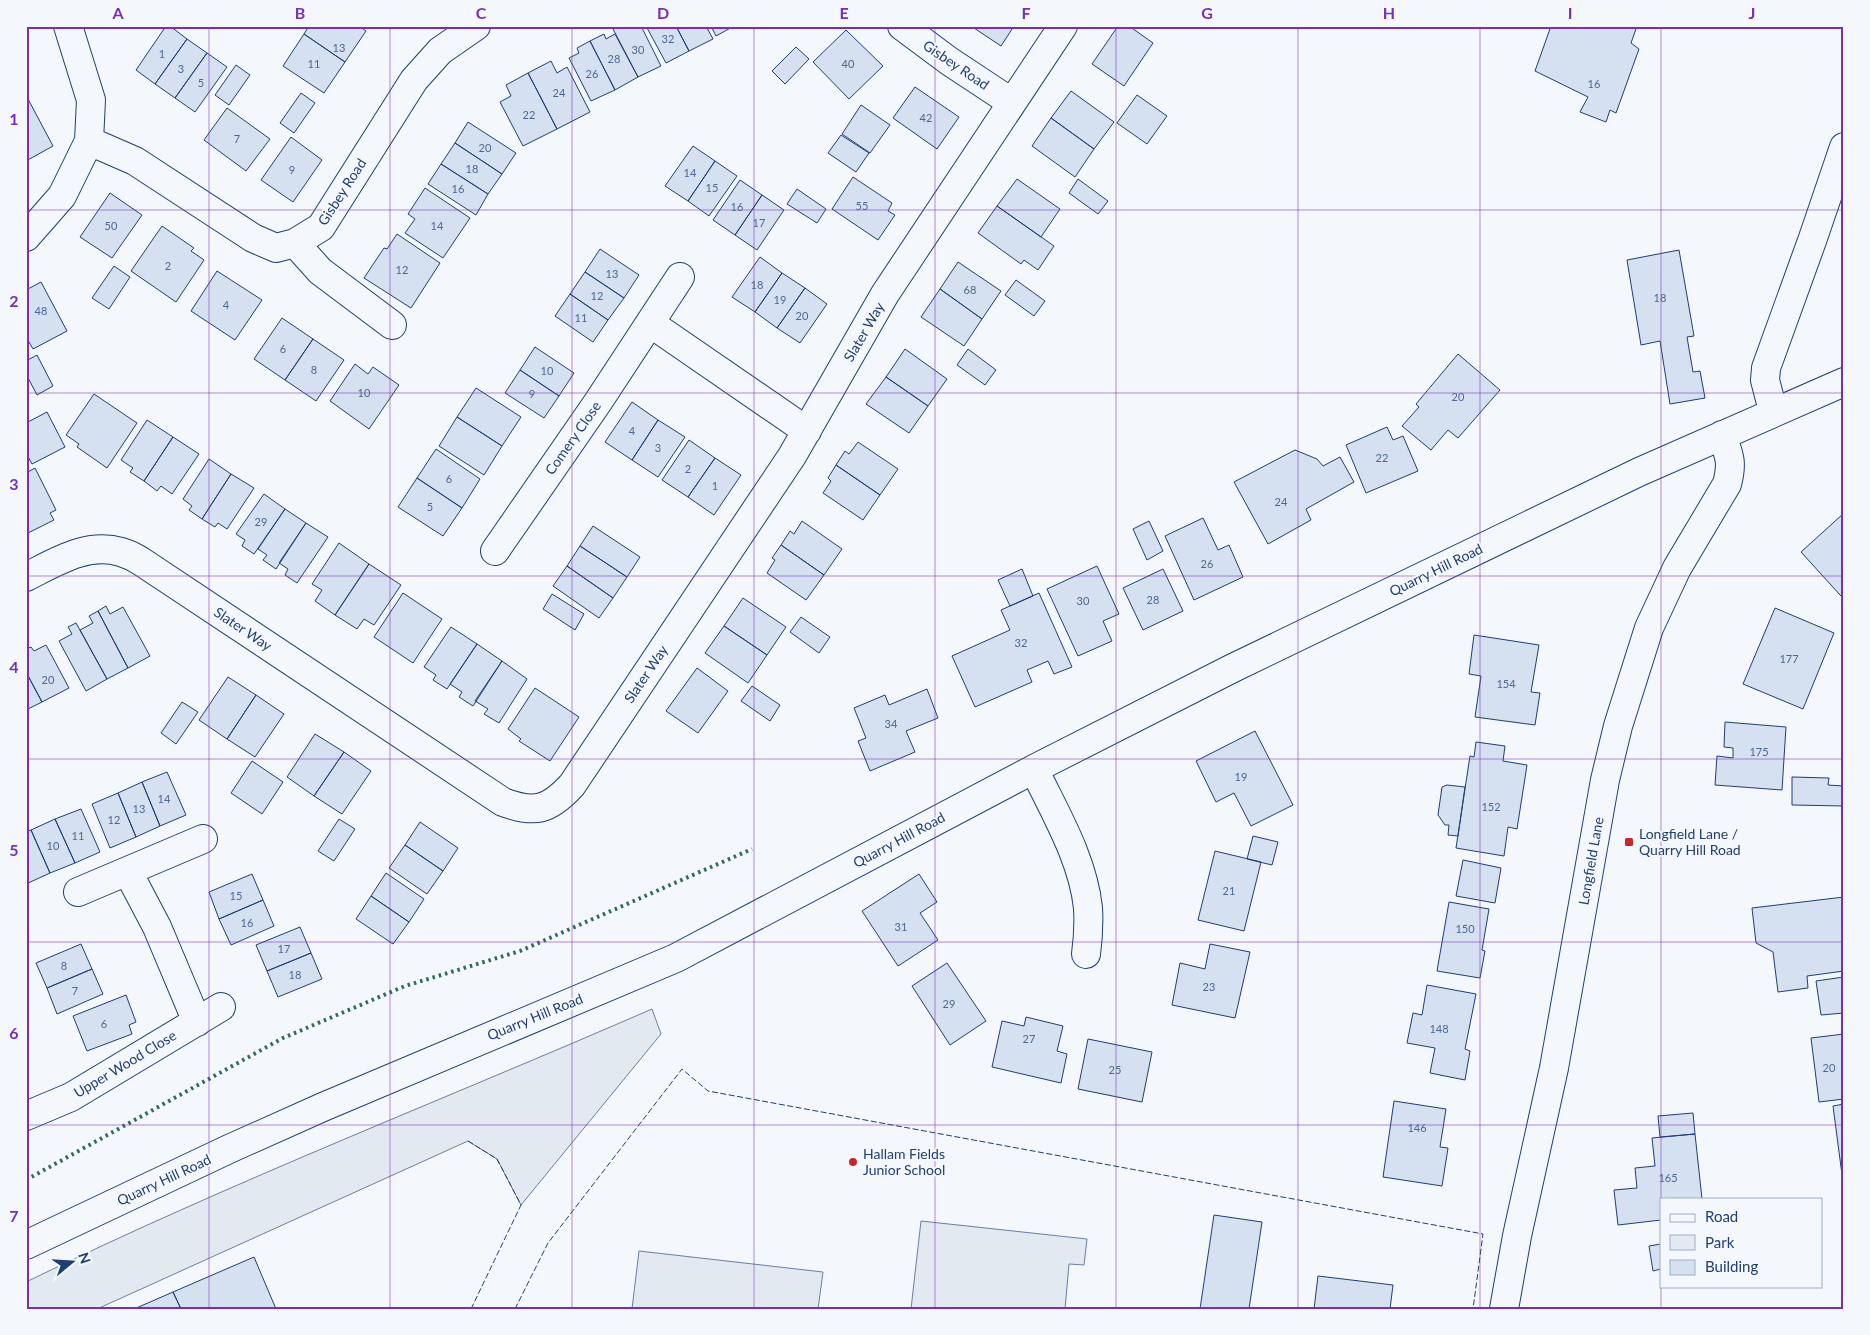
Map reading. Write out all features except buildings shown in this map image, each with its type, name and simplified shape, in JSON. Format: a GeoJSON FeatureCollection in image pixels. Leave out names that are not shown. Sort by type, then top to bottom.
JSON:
{"type":"FeatureCollection","features":[{"type":"Feature","properties":{"kind":"street"},"geometry":{"type":"LineString","coordinates":[[26,237],[62,196],[88,142],[91,100],[68,26]]}},
{"type":"Feature","properties":{"kind":"street","name":"Gisbey Road"},"geometry":{"type":"LineString","coordinates":[[88,142],[135,162],[253,238],[276,248],[295,243],[321,227],[414,80],[440,51],[476,26]]}},
{"type":"Feature","properties":{"kind":"street","name":"Gisbey Road"},"geometry":{"type":"LineString","coordinates":[[902,26],[949,61],[1011,102]]}},
{"type":"Feature","properties":{"kind":"street","name":"Slater Way"},"geometry":{"type":"LineString","coordinates":[[26,577],[67,556],[83,551],[101,549],[122,552],[142,562],[503,802],[518,808],[529,809],[554,803],[572,785],[807,431],[885,294],[1063,26]]}},
{"type":"Feature","properties":{"kind":"street"},"geometry":{"type":"LineString","coordinates":[[1774,412],[1765,380],[1766,368],[1844,147]]}},
{"type":"Feature","properties":{"kind":"street"},"geometry":{"type":"LineString","coordinates":[[295,243],[320,271],[392,325]]}},
{"type":"Feature","properties":{"kind":"street","name":"Comery Close"},"geometry":{"type":"LineString","coordinates":[[495,551],[598,402],[680,277]]}},
{"type":"Feature","properties":{"kind":"street"},"geometry":{"type":"LineString","coordinates":[[650,323],[807,431]]}},
{"type":"Feature","properties":{"kind":"street","name":"Quarry Hill Road"},"geometry":{"type":"LineString","coordinates":[[26,1246],[212,1157],[323,1107],[676,958],[1034,769],[1233,668],[1639,472],[1844,382]]}},
{"type":"Feature","properties":{"kind":"street","name":"Longfield Lane"},"geometry":{"type":"LineString","coordinates":[[1504,1309],[1517,1236],[1554,1068],[1605,780],[1618,726],[1649,628],[1677,568],[1727,484],[1731,468],[1722,435]]}},
{"type":"Feature","properties":{"kind":"street"},"geometry":{"type":"LineString","coordinates":[[1034,769],[1069,842],[1081,873],[1088,907],[1089,929],[1086,954]]}},
{"type":"Feature","properties":{"kind":"street"},"geometry":{"type":"LineString","coordinates":[[78,892],[203,839]]}},
{"type":"Feature","properties":{"kind":"street"},"geometry":{"type":"LineString","coordinates":[[128,872],[157,927],[198,1022]]}},
{"type":"Feature","properties":{"kind":"street","name":"Upper Wood Close"},"geometry":{"type":"LineString","coordinates":[[26,1116],[72,1097],[221,1007]]}},
{"type":"Feature","properties":{"kind":"green space"},"geometry":{"type":"Polygon","coordinates":[[[652,1009],[661,1034],[521,1205],[497,1159],[468,1141],[97,1309],[26,1309],[26,1282],[103,1245],[259,1176],[652,1009]]]}},
{"type":"Feature","properties":{"kind":"green space"},"geometry":{"type":"Polygon","coordinates":[[[921,1221],[1087,1239],[1084,1265],[1069,1264],[1065,1309],[911,1309],[921,1221]]]}},
{"type":"Feature","properties":{"kind":"green space"},"geometry":{"type":"Polygon","coordinates":[[[639,1251],[823,1272],[818,1309],[632,1309],[639,1251]]]}},
{"type":"Feature","properties":{"kind":"hedge"},"geometry":{"type":"LineString","coordinates":[[26,1180],[283,1038],[405,986],[520,951],[752,849]]}},
{"type":"Feature","properties":{"kind":"fence"},"geometry":{"type":"LineString","coordinates":[[515,1309],[548,1243],[682,1069],[708,1091],[1483,1234],[1473,1309]]}},
{"type":"Feature","properties":{"kind":"fence"},"geometry":{"type":"LineString","coordinates":[[468,1141],[497,1159],[521,1205],[471,1309]]}},
{"type":"Feature","properties":{"kind":"place","name":"Longfield Lane / Quarry Hill Road"},"geometry":{"type":"Point","coordinates":[1629,842]}},
{"type":"Feature","properties":{"kind":"place","name":"Hallam Fields Junior School"},"geometry":{"type":"Point","coordinates":[853,1162]}}]}
